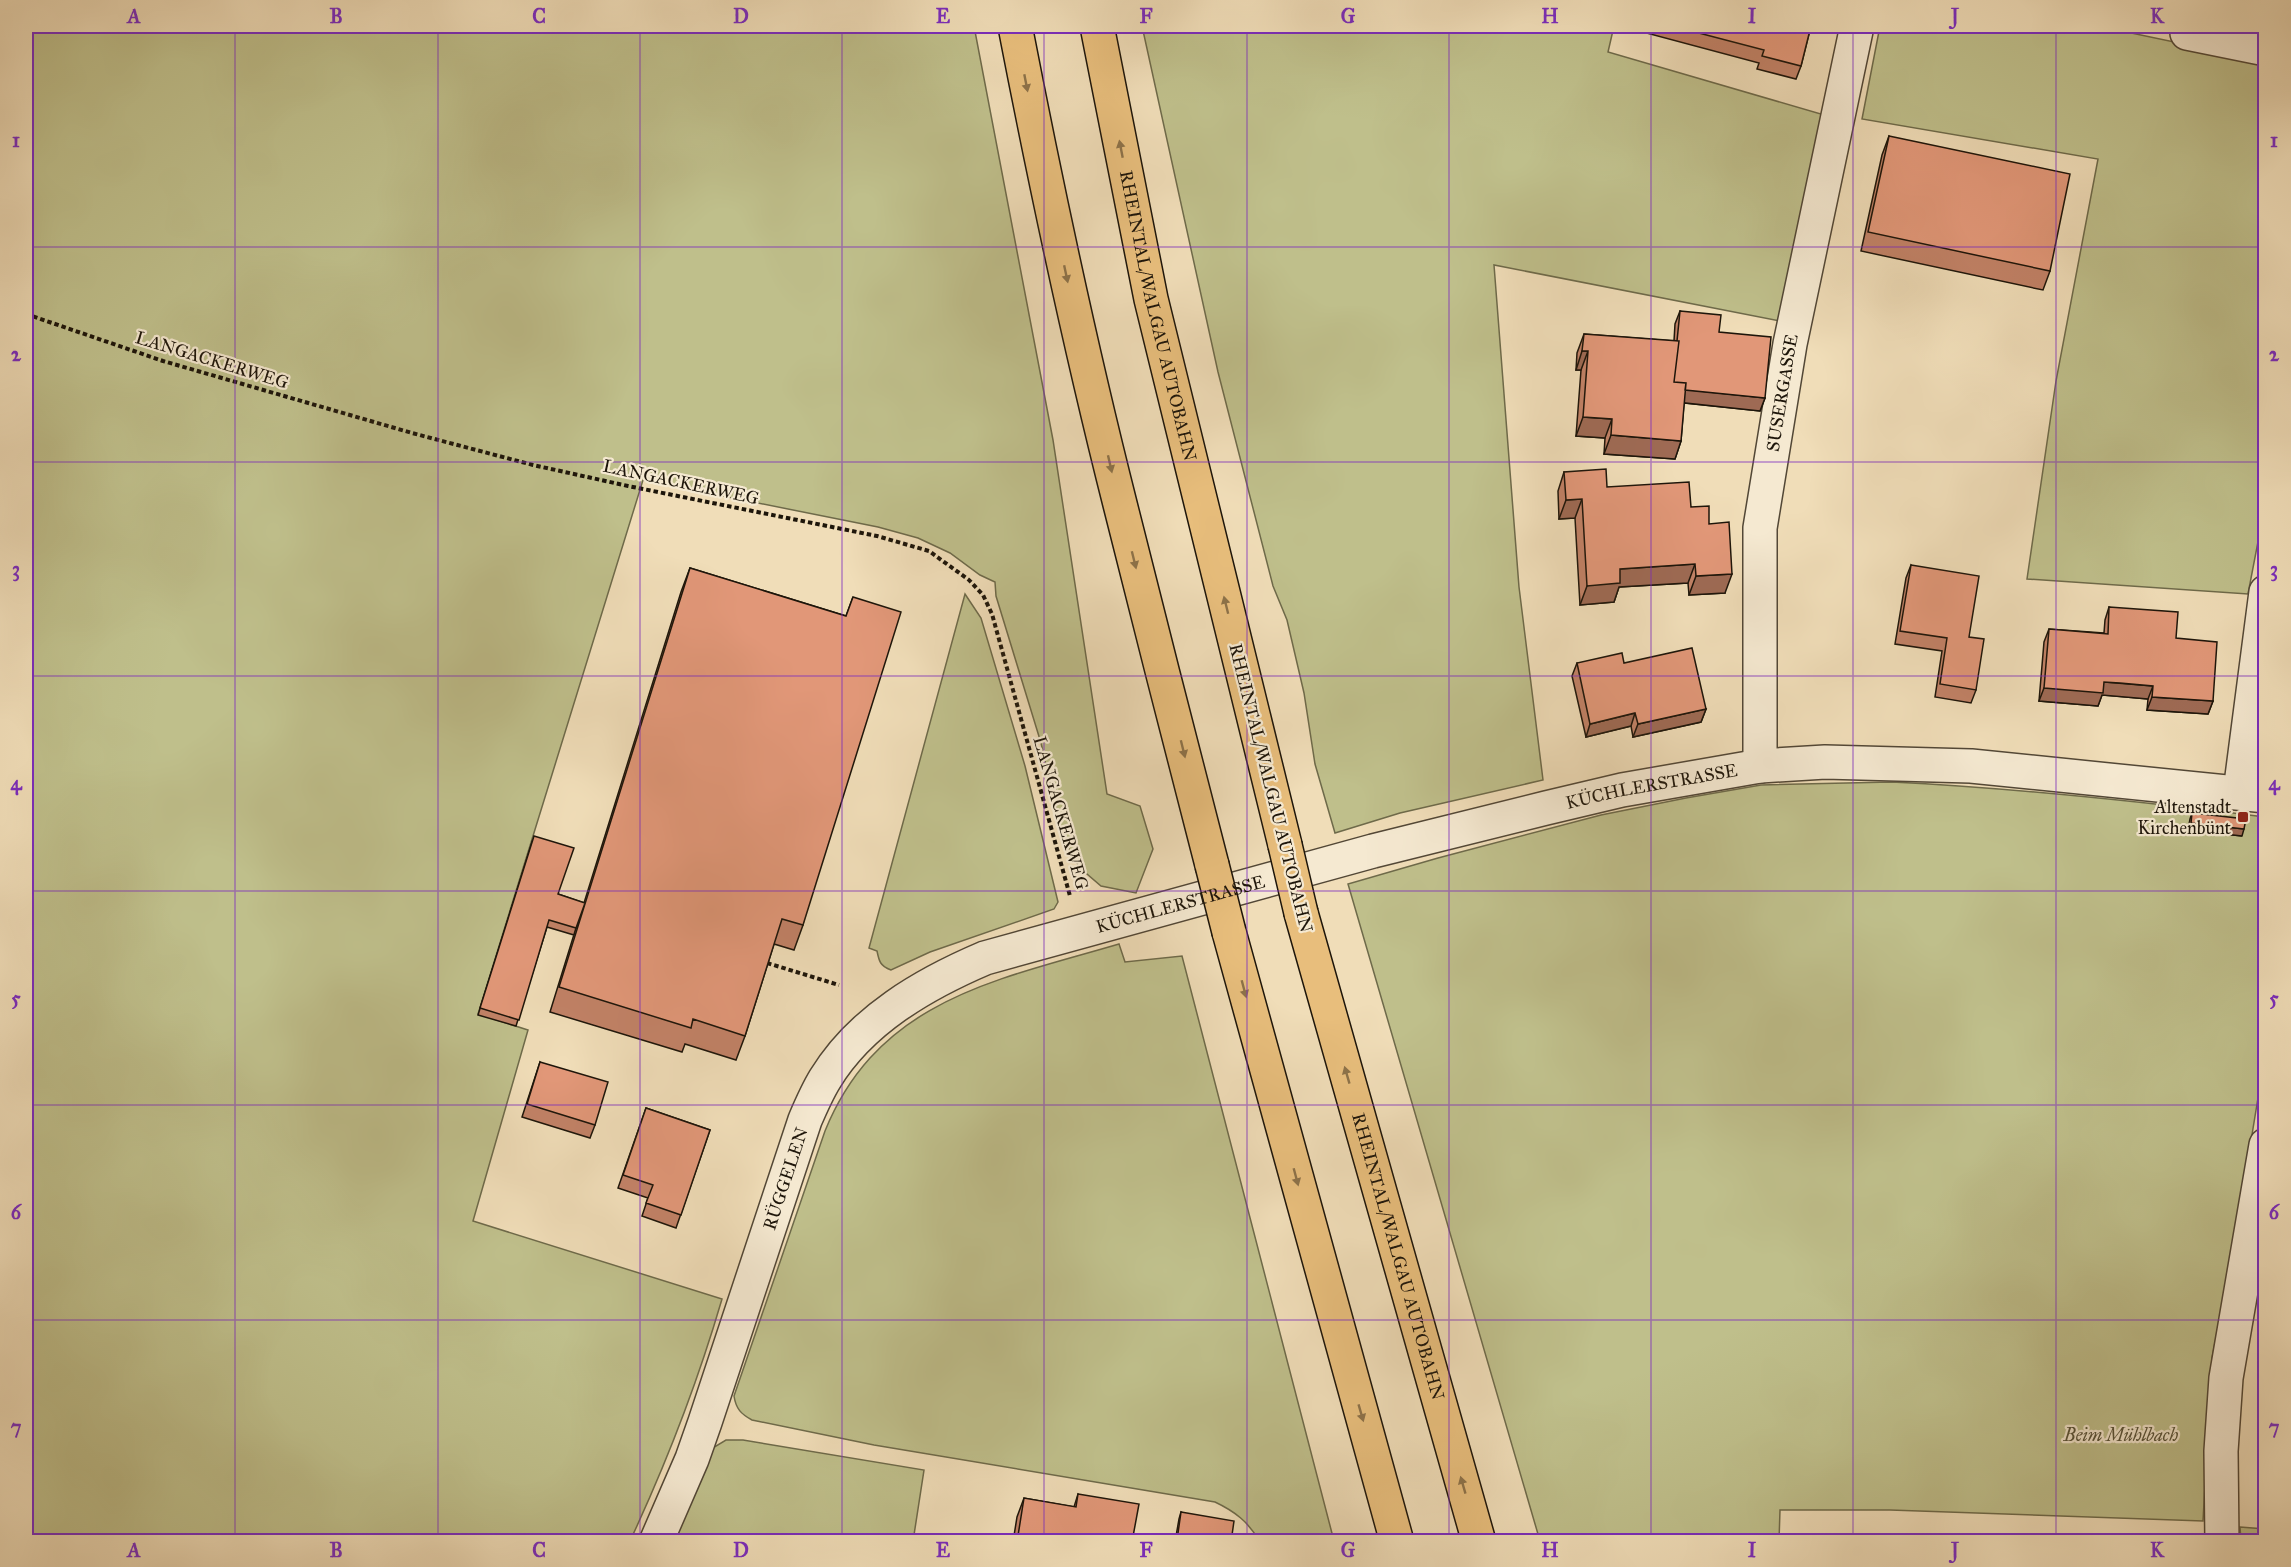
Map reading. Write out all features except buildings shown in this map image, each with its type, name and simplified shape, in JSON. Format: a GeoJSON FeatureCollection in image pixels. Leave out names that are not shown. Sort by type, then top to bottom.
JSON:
{"type":"FeatureCollection","features":[{"type":"Feature","properties":{"kind":"highway"},"geometry":{"type":"LineString","coordinates":[[1015,26],[1044,174],[1119,504],[1229,932],[1397,1542]]}},
{"type":"Feature","properties":{"kind":"highway","name":"RHEINTAL/WALGAU AUTOBAHN"},"geometry":{"type":"LineString","coordinates":[[1097,26],[1151,299],[1301,913],[1479,1542]]}},
{"type":"Feature","properties":{"kind":"street","name":"SUSERGASSE"},"geometry":{"type":"LineString","coordinates":[[1760,766],[1760,528],[1790,344],[1857,26]]}},
{"type":"Feature","properties":{"kind":"street"},"geometry":{"type":"LineString","coordinates":[[2187,33],[2265,49]]}},
{"type":"Feature","properties":{"kind":"street"},"geometry":{"type":"LineString","coordinates":[[2253,794],[2265,592]]}},
{"type":"Feature","properties":{"kind":"street","name":"KÜCHLERSTRASSE"},"geometry":{"type":"LineString","coordinates":[[1067,935],[1373,851],[1557,805],[1622,790],[1760,766],[1825,762],[1971,766],[2253,794]]}},
{"type":"Feature","properties":{"kind":"street","name":"RÜGGELEN"},"geometry":{"type":"LineString","coordinates":[[656,1542],[695,1450],[805,1120],[826,1078],[867,1029],[918,991],[946,975],[985,958],[1067,935]]}},
{"type":"Feature","properties":{"kind":"street"},"geometry":{"type":"LineString","coordinates":[[2222,1542],[2221,1451],[2226,1378],[2265,1146]]}},
{"type":"Feature","properties":{"kind":"path","name":"LANGACKERWEG"},"geometry":{"type":"LineString","coordinates":[[26,315],[163,361],[401,430],[533,465],[877,536],[929,551],[969,580],[983,595],[992,614],[1067,935]]}},
{"type":"Feature","properties":{"kind":"path"},"geometry":{"type":"LineString","coordinates":[[767,963],[839,985]]}},
{"type":"Feature","properties":{"kind":"green space"},"geometry":{"type":"Polygon","coordinates":[[[26,26],[974,26],[1053,440],[1107,794],[1140,806],[1153,849],[1136,893],[1101,886],[1080,868],[1063,838],[1041,743],[996,596],[995,582],[980,575],[950,553],[918,538],[878,527],[643,480],[478,1014],[528,1030],[473,1221],[722,1299],[703,1361],[680,1422],[630,1541],[26,1542],[26,26]]]}},
{"type":"Feature","properties":{"kind":"green space"},"geometry":{"type":"Polygon","coordinates":[[[1142,26],[1614,26],[1608,52],[1838,119],[1795,324],[1494,265],[1519,587],[1543,780],[1400,813],[1335,833],[1315,764],[1304,693],[1287,620],[1273,586],[1218,372],[1142,26]]]}},
{"type":"Feature","properties":{"kind":"green space"},"geometry":{"type":"Polygon","coordinates":[[[1880,26],[2098,26],[2265,61],[2266,500],[2248,594],[2027,579],[2056,381],[2098,159],[1862,119],[1880,26]]]}},
{"type":"Feature","properties":{"kind":"green space"},"geometry":{"type":"Polygon","coordinates":[[[965,594],[981,618],[1025,766],[1058,902],[1054,909],[930,952],[891,970],[881,963],[877,951],[869,948],[965,594]]]}},
{"type":"Feature","properties":{"kind":"green space","name":"Beim Mühlbach"},"geometry":{"type":"Polygon","coordinates":[[[1892,782],[2121,800],[2257,816],[2265,821],[2265,1055],[2233,1251],[2212,1358],[2203,1521],[1890,1510],[1780,1510],[1779,1541],[1540,1541],[1348,884],[1601,815],[1686,798],[1761,785],[1892,782]]]}},
{"type":"Feature","properties":{"kind":"green space"},"geometry":{"type":"Polygon","coordinates":[[[1119,944],[1125,962],[1182,956],[1334,1541],[1259,1541],[1251,1528],[1240,1518],[1215,1502],[874,1445],[752,1420],[742,1413],[736,1404],[734,1396],[825,1131],[848,1087],[877,1051],[910,1023],[946,1002],[987,984],[1119,944]]]}},
{"type":"Feature","properties":{"kind":"green space"},"geometry":{"type":"Polygon","coordinates":[[[726,1440],[743,1440],[924,1470],[914,1535],[947,1541],[674,1542],[711,1449],[726,1440]]]}},
{"type":"Feature","properties":{"kind":"green space"},"geometry":{"type":"Polygon","coordinates":[[[2240,1527],[2265,1529],[2265,1541],[2241,1541],[2240,1527]]]}},
{"type":"Feature","properties":{"kind":"place","name":"Altenstadt Kirchenbünt"},"geometry":{"type":"Point","coordinates":[2243,817]}}]}
